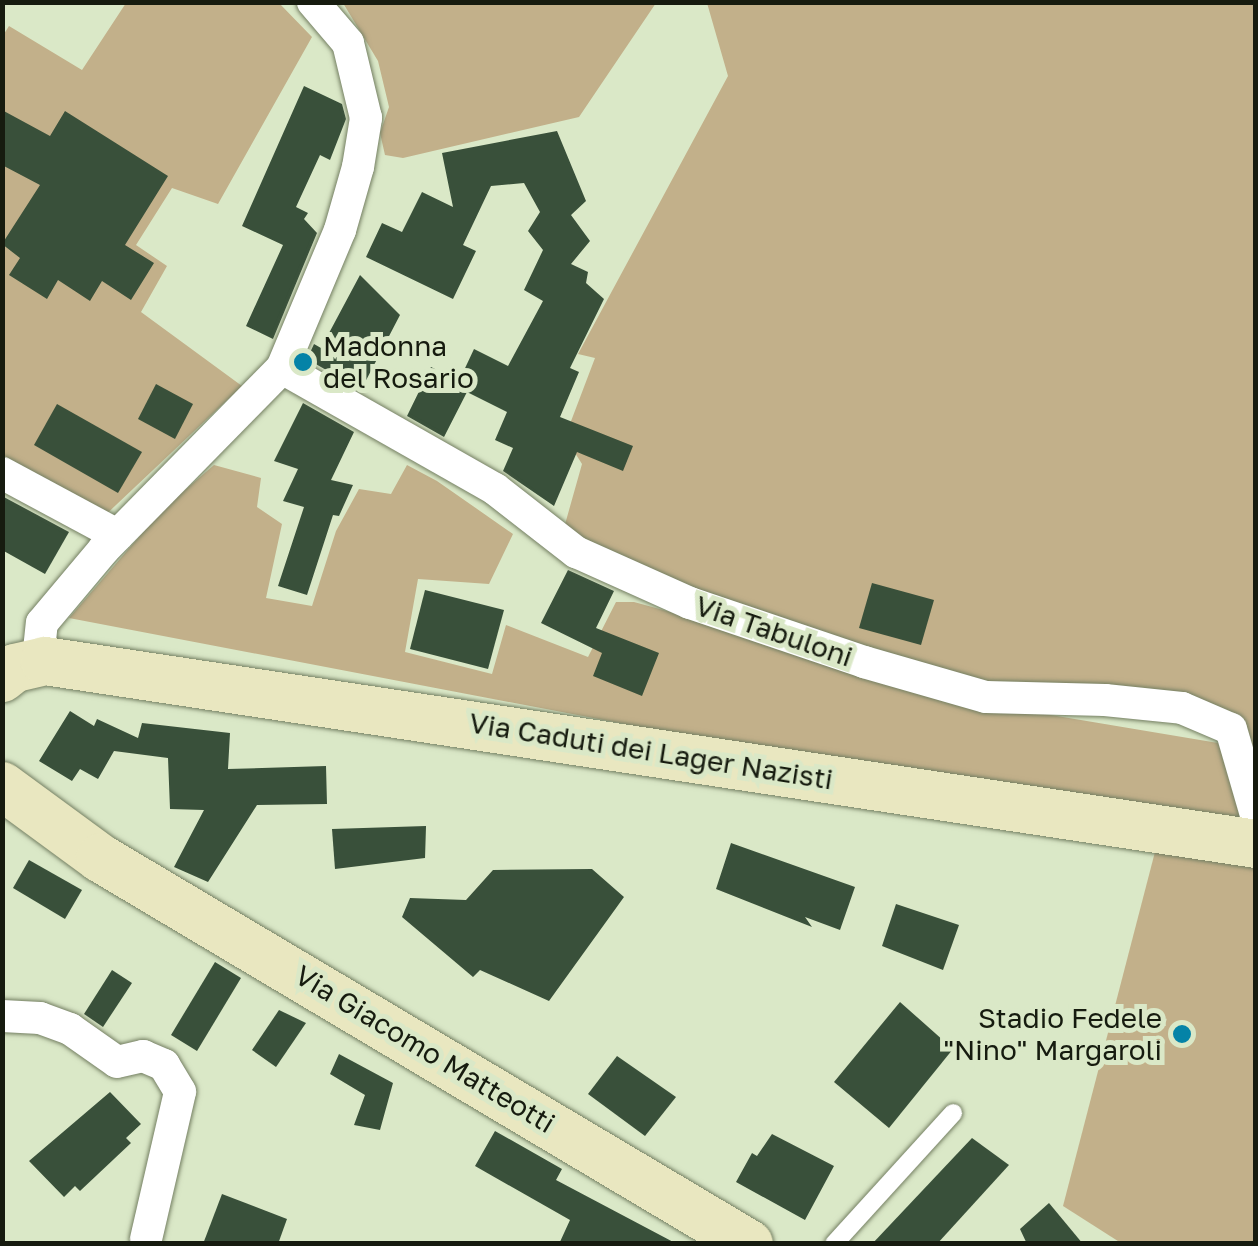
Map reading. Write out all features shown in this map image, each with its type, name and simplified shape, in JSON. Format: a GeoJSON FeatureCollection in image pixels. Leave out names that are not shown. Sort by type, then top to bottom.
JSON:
{"type":"FeatureCollection","features":[{"type":"Feature","properties":{"kind":"main road","name":"Via Caduti dei Lager Nazisti"},"geometry":{"type":"LineString","coordinates":[[22,659],[1256,844]]}},
{"type":"Feature","properties":{"kind":"main road","name":"Via Giacomo Matteotti"},"geometry":{"type":"LineString","coordinates":[[2,786],[100,858],[749,1244]]}},
{"type":"Feature","properties":{"kind":"main road","name":"Via Giacomo Matteotti"},"geometry":{"type":"LineString","coordinates":[[2,814],[34,832],[100,858]]}},
{"type":"Feature","properties":{"kind":"street"},"geometry":{"type":"LineString","coordinates":[[22,659],[42,623],[117,535],[282,368],[340,230],[358,167],[366,118],[348,43],[313,2]]}},
{"type":"Feature","properties":{"kind":"street","name":"Via Tabuloni"},"geometry":{"type":"LineString","coordinates":[[282,368],[495,488],[576,552],[690,602],[864,662],[986,697],[1106,700],[1182,708],[1231,729],[1256,815]]}},
{"type":"Feature","properties":{"kind":"street"},"geometry":{"type":"LineString","coordinates":[[2,474],[117,535]]}},
{"type":"Feature","properties":{"kind":"street"},"geometry":{"type":"LineString","coordinates":[[2,1016],[40,1018],[70,1029],[116,1062],[143,1056],[164,1065],[180,1092],[146,1239]]}},
{"type":"Feature","properties":{"kind":"lane"},"geometry":{"type":"LineString","coordinates":[[834,1244],[953,1112]]}},
{"type":"Feature","properties":{"kind":"shaded area"},"geometry":{"type":"Polygon","coordinates":[[[126,3],[279,3],[312,37],[218,204],[172,188],[136,245],[167,266],[141,312],[242,386],[98,522],[3,467],[2,37],[9,26],[82,70],[126,3]]]}},
{"type":"Feature","properties":{"kind":"shaded area"},"geometry":{"type":"Polygon","coordinates":[[[343,3],[656,3],[579,117],[403,158],[385,155],[380,133],[389,107],[378,61],[343,3]]]}},
{"type":"Feature","properties":{"kind":"shaded area"},"geometry":{"type":"Polygon","coordinates":[[[707,3],[1255,3],[1255,830],[677,734],[69,618],[164,508],[214,465],[261,478],[257,507],[282,524],[266,598],[312,606],[336,531],[359,489],[391,494],[407,465],[513,534],[489,584],[418,579],[405,652],[492,674],[506,625],[588,657],[616,602],[634,602],[1033,712],[1218,743],[1227,714],[979,686],[699,599],[562,535],[582,464],[565,437],[595,358],[578,354],[728,76],[707,3]]]}},
{"type":"Feature","properties":{"kind":"shaded area","name":"Stadio Fedele \"Nino\" Margaroli"},"geometry":{"type":"Polygon","coordinates":[[[1156,848],[1255,863],[1255,1243],[1121,1243],[1063,1206],[1156,848]]]}},
{"type":"Feature","properties":{"kind":"building"},"geometry":{"type":"Polygon","coordinates":[[[304,86],[342,104],[346,119],[330,160],[320,155],[296,207],[308,213],[304,219],[317,233],[273,339],[246,326],[283,245],[242,226],[304,86]]]}},
{"type":"Feature","properties":{"kind":"building"},"geometry":{"type":"Polygon","coordinates":[[[2,110],[50,136],[65,111],[168,176],[125,245],[154,263],[131,300],[102,281],[90,301],[58,280],[47,299],[9,275],[20,258],[2,244],[40,185],[2,165],[2,110]]]}},
{"type":"Feature","properties":{"kind":"building"},"geometry":{"type":"Polygon","coordinates":[[[557,131],[586,201],[571,215],[590,241],[571,264],[588,272],[586,283],[604,299],[570,368],[579,372],[560,417],[633,446],[623,471],[577,452],[554,506],[503,471],[513,448],[495,440],[507,412],[467,392],[444,437],[407,416],[431,367],[459,381],[474,349],[508,366],[543,301],[524,290],[543,250],[528,231],[540,212],[524,183],[491,186],[463,245],[476,251],[453,299],[366,257],[382,223],[402,232],[422,192],[453,207],[442,153],[557,131]]]}},
{"type":"Feature","properties":{"kind":"building"},"geometry":{"type":"Polygon","coordinates":[[[360,275],[400,315],[361,390],[307,359],[314,344],[321,348],[360,275]]]}},
{"type":"Feature","properties":{"kind":"building"},"geometry":{"type":"Polygon","coordinates":[[[156,384],[193,404],[175,439],[138,419],[156,384]]]}},
{"type":"Feature","properties":{"kind":"building"},"geometry":{"type":"Polygon","coordinates":[[[303,403],[354,432],[331,480],[353,485],[339,516],[333,515],[307,595],[278,586],[304,507],[283,501],[298,469],[274,461],[303,403]]]}},
{"type":"Feature","properties":{"kind":"building"},"geometry":{"type":"Polygon","coordinates":[[[57,404],[142,452],[118,493],[34,445],[57,404]]]}},
{"type":"Feature","properties":{"kind":"building"},"geometry":{"type":"Polygon","coordinates":[[[2,496],[69,532],[45,574],[2,550],[2,496]]]}},
{"type":"Feature","properties":{"kind":"building"},"geometry":{"type":"Polygon","coordinates":[[[568,570],[614,591],[596,628],[659,653],[642,696],[593,676],[602,653],[541,623],[568,570]]]}},
{"type":"Feature","properties":{"kind":"building"},"geometry":{"type":"Polygon","coordinates":[[[872,583],[934,600],[921,645],[859,628],[872,583]]]}},
{"type":"Feature","properties":{"kind":"building"},"geometry":{"type":"Polygon","coordinates":[[[425,590],[504,610],[488,669],[410,649],[425,590]]]}},
{"type":"Feature","properties":{"kind":"building"},"geometry":{"type":"Polygon","coordinates":[[[70,711],[94,726],[97,719],[138,738],[142,723],[230,733],[228,769],[326,766],[327,804],[257,805],[208,882],[174,867],[204,810],[170,809],[168,758],[114,751],[98,779],[80,769],[72,781],[39,761],[70,711]]]}},
{"type":"Feature","properties":{"kind":"building"},"geometry":{"type":"Polygon","coordinates":[[[426,826],[425,858],[335,869],[332,829],[426,826]]]}},
{"type":"Feature","properties":{"kind":"building"},"geometry":{"type":"Polygon","coordinates":[[[731,843],[855,887],[840,930],[805,917],[812,927],[716,889],[731,843]]]}},
{"type":"Feature","properties":{"kind":"building"},"geometry":{"type":"Polygon","coordinates":[[[29,860],[82,890],[65,919],[13,888],[29,860]]]}},
{"type":"Feature","properties":{"kind":"building"},"geometry":{"type":"Polygon","coordinates":[[[592,869],[624,897],[549,1001],[480,970],[473,977],[402,917],[410,898],[466,900],[493,870],[592,869]]]}},
{"type":"Feature","properties":{"kind":"building"},"geometry":{"type":"Polygon","coordinates":[[[896,904],[959,925],[943,970],[882,946],[896,904]]]}},
{"type":"Feature","properties":{"kind":"building"},"geometry":{"type":"Polygon","coordinates":[[[215,962],[241,978],[197,1051],[171,1035],[215,962]]]}},
{"type":"Feature","properties":{"kind":"building"},"geometry":{"type":"Polygon","coordinates":[[[112,970],[132,983],[103,1027],[84,1014],[112,970]]]}},
{"type":"Feature","properties":{"kind":"building"},"geometry":{"type":"Polygon","coordinates":[[[900,1002],[953,1049],[889,1128],[834,1082],[900,1002]]]}},
{"type":"Feature","properties":{"kind":"building"},"geometry":{"type":"Polygon","coordinates":[[[279,1010],[306,1023],[276,1067],[252,1050],[279,1010]]]}},
{"type":"Feature","properties":{"kind":"building"},"geometry":{"type":"Polygon","coordinates":[[[339,1054],[393,1083],[380,1130],[354,1125],[365,1095],[330,1074],[339,1054]]]}},
{"type":"Feature","properties":{"kind":"building"},"geometry":{"type":"Polygon","coordinates":[[[617,1056],[676,1097],[645,1136],[588,1094],[617,1056]]]}},
{"type":"Feature","properties":{"kind":"building"},"geometry":{"type":"Polygon","coordinates":[[[110,1092],[141,1124],[126,1138],[131,1143],[80,1191],[75,1186],[64,1197],[29,1161],[110,1092]]]}},
{"type":"Feature","properties":{"kind":"building"},"geometry":{"type":"Polygon","coordinates":[[[495,1131],[562,1169],[556,1180],[677,1244],[559,1244],[570,1220],[475,1166],[495,1131]]]}},
{"type":"Feature","properties":{"kind":"building"},"geometry":{"type":"Polygon","coordinates":[[[772,1134],[834,1166],[805,1220],[736,1182],[752,1153],[757,1156],[772,1134]]]}},
{"type":"Feature","properties":{"kind":"building"},"geometry":{"type":"Polygon","coordinates":[[[972,1138],[1009,1165],[937,1244],[872,1244],[972,1138]]]}},
{"type":"Feature","properties":{"kind":"building"},"geometry":{"type":"Polygon","coordinates":[[[222,1194],[287,1219],[278,1244],[203,1244],[222,1194]]]}},
{"type":"Feature","properties":{"kind":"building"},"geometry":{"type":"Polygon","coordinates":[[[1049,1203],[1083,1244],[1027,1244],[1020,1229],[1049,1203]]]}},
{"type":"Feature","properties":{"kind":"place","name":"Madonna del Rosario"},"geometry":{"type":"Point","coordinates":[303,362]}},
{"type":"Feature","properties":{"kind":"place","name":"Stadio Fedele \"Nino\" Margaroli"},"geometry":{"type":"Point","coordinates":[1182,1034]}}]}
